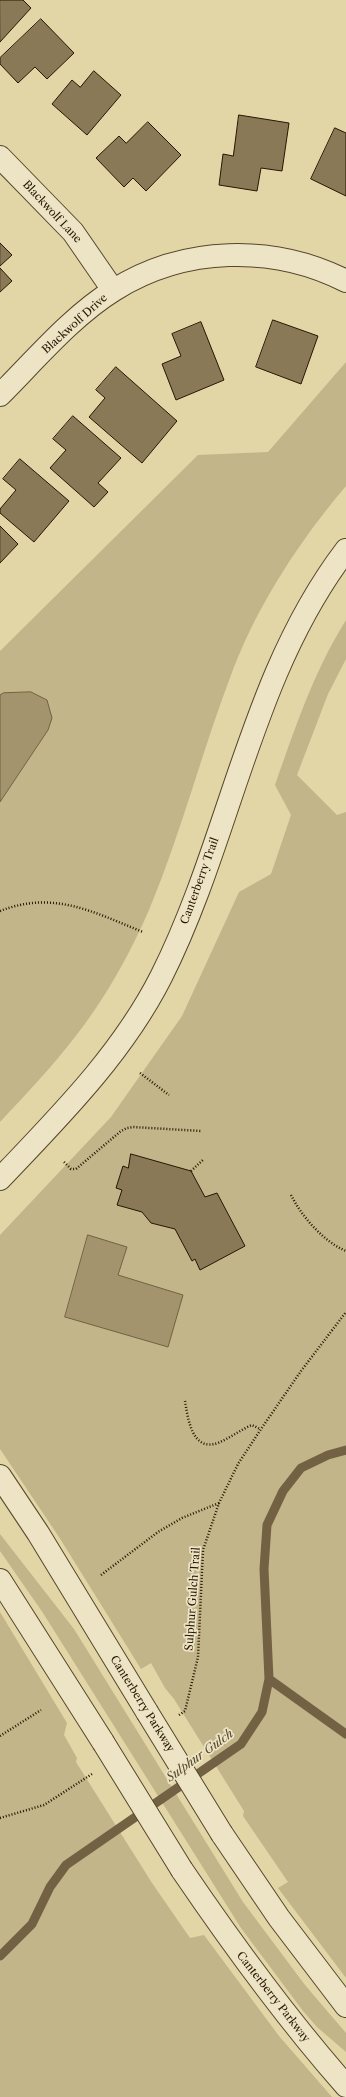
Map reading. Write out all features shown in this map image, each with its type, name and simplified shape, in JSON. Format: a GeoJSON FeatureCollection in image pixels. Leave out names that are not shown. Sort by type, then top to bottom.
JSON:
{"type":"FeatureCollection","features":[{"type":"Feature","properties":{"kind":"street","name":"Blackwolf Lane"},"geometry":{"type":"LineString","coordinates":[[0,157],[73,232],[113,290]]}},
{"type":"Feature","properties":{"kind":"street","name":"Blackwolf Drive"},"geometry":{"type":"LineString","coordinates":[[0,395],[69,327],[113,290],[132,279],[166,266],[184,261],[224,255],[267,256],[311,266],[346,281]]}},
{"type":"Feature","properties":{"kind":"street","name":"Canterberry Trail"},"geometry":{"type":"LineString","coordinates":[[0,1179],[90,1081],[131,1027],[161,978],[188,918],[279,664],[306,609],[346,550]]}},
{"type":"Feature","properties":{"kind":"street","name":"Canterberry Parkway"},"geometry":{"type":"LineString","coordinates":[[0,1476],[38,1533],[222,1834],[279,1918],[346,2006]]}},
{"type":"Feature","properties":{"kind":"street","name":"Canterberry Parkway"},"geometry":{"type":"LineString","coordinates":[[0,1580],[182,1870],[228,1939],[298,2030],[346,2086]]}},
{"type":"Feature","properties":{"kind":"path"},"geometry":{"type":"LineString","coordinates":[[0,911],[24,903],[45,901],[62,903],[143,932]]}},
{"type":"Feature","properties":{"kind":"path"},"geometry":{"type":"LineString","coordinates":[[140,1073],[169,1095]]}},
{"type":"Feature","properties":{"kind":"path"},"geometry":{"type":"LineString","coordinates":[[64,1162],[71,1169],[76,1169],[121,1131],[133,1127],[201,1131]]}},
{"type":"Feature","properties":{"kind":"path"},"geometry":{"type":"LineString","coordinates":[[191,1171],[204,1159]]}},
{"type":"Feature","properties":{"kind":"path"},"geometry":{"type":"LineString","coordinates":[[291,1196],[302,1213],[327,1239],[346,1251]]}},
{"type":"Feature","properties":{"kind":"path","name":"Sulphur Gulch Trail"},"geometry":{"type":"LineString","coordinates":[[179,1716],[185,1711],[198,1657],[203,1550],[219,1503],[238,1464],[260,1429],[301,1371],[346,1312]]}},
{"type":"Feature","properties":{"kind":"path"},"geometry":{"type":"LineString","coordinates":[[185,1401],[192,1432],[198,1440],[205,1444],[218,1443],[252,1425],[260,1429]]}},
{"type":"Feature","properties":{"kind":"path"},"geometry":{"type":"LineString","coordinates":[[101,1575],[158,1532],[182,1518],[219,1503]]}},
{"type":"Feature","properties":{"kind":"path"},"geometry":{"type":"LineString","coordinates":[[0,1736],[41,1710]]}},
{"type":"Feature","properties":{"kind":"path"},"geometry":{"type":"LineString","coordinates":[[0,1818],[44,1805],[95,1772]]}},
{"type":"Feature","properties":{"kind":"shaded area"},"geometry":{"type":"Polygon","coordinates":[[[346,362],[346,486],[313,527],[298,549],[269,595],[244,642],[212,728],[161,880],[142,927],[125,960],[107,992],[75,1037],[48,1070],[0,1122],[0,651],[198,455],[268,452],[346,362]]]}},
{"type":"Feature","properties":{"kind":"shaded area"},"geometry":{"type":"Polygon","coordinates":[[[346,620],[346,659],[328,694],[297,775],[337,815],[346,812],[346,1978],[278,1888],[288,1882],[243,1816],[244,1811],[174,1699],[165,1688],[151,1663],[141,1669],[59,1537],[0,1449],[0,1235],[111,1117],[182,1016],[239,892],[271,874],[291,815],[275,785],[306,700],[324,659],[346,620]]]}},
{"type":"Feature","properties":{"kind":"shaded area"},"geometry":{"type":"Polygon","coordinates":[[[31,692],[47,700],[52,718],[48,730],[0,802],[0,695],[3,693],[31,692]]]}},
{"type":"Feature","properties":{"kind":"shaded area"},"geometry":{"type":"Polygon","coordinates":[[[88,1235],[127,1247],[118,1275],[183,1295],[168,1347],[65,1317],[88,1235]]]}},
{"type":"Feature","properties":{"kind":"shaded area"},"geometry":{"type":"Polygon","coordinates":[[[0,1534],[74,1629],[243,1902],[305,1985],[346,2033],[346,2052],[317,2027],[303,2011],[241,1928],[43,1613],[0,1551],[0,1534]]]}},
{"type":"Feature","properties":{"kind":"shaded area"},"geometry":{"type":"Polygon","coordinates":[[[0,1612],[67,1723],[64,1735],[77,1758],[76,1762],[152,1883],[190,1938],[204,1935],[279,2036],[332,2097],[0,2097],[0,1612]]]}},
{"type":"Feature","properties":{"kind":"building"},"geometry":{"type":"Polygon","coordinates":[[[0,0],[23,0],[31,8],[0,42],[0,0]]]}},
{"type":"Feature","properties":{"kind":"building"},"geometry":{"type":"Polygon","coordinates":[[[41,19],[74,53],[47,79],[35,67],[18,83],[0,64],[0,58],[41,19]]]}},
{"type":"Feature","properties":{"kind":"building"},"geometry":{"type":"Polygon","coordinates":[[[94,71],[121,95],[87,135],[52,104],[72,80],[80,87],[94,71]]]}},
{"type":"Feature","properties":{"kind":"building"},"geometry":{"type":"Polygon","coordinates":[[[239,115],[289,123],[282,171],[261,168],[257,191],[219,185],[223,154],[233,156],[239,115]]]}},
{"type":"Feature","properties":{"kind":"building"},"geometry":{"type":"Polygon","coordinates":[[[148,122],[181,155],[146,191],[133,178],[124,187],[96,158],[119,136],[126,143],[148,122]]]}},
{"type":"Feature","properties":{"kind":"building"},"geometry":{"type":"Polygon","coordinates":[[[335,128],[346,133],[346,196],[311,179],[335,128]]]}},
{"type":"Feature","properties":{"kind":"building"},"geometry":{"type":"Polygon","coordinates":[[[0,243],[12,255],[0,266],[0,243]]]}},
{"type":"Feature","properties":{"kind":"building"},"geometry":{"type":"Polygon","coordinates":[[[0,268],[12,281],[0,292],[0,268]]]}},
{"type":"Feature","properties":{"kind":"building"},"geometry":{"type":"Polygon","coordinates":[[[273,320],[318,336],[301,384],[256,367],[273,320]]]}},
{"type":"Feature","properties":{"kind":"building"},"geometry":{"type":"Polygon","coordinates":[[[201,322],[224,380],[176,400],[162,364],[181,356],[172,334],[201,322]]]}},
{"type":"Feature","properties":{"kind":"building"},"geometry":{"type":"Polygon","coordinates":[[[116,367],[177,421],[142,463],[89,417],[105,398],[96,390],[116,367]]]}},
{"type":"Feature","properties":{"kind":"building"},"geometry":{"type":"Polygon","coordinates":[[[73,416],[121,458],[98,483],[108,492],[94,507],[50,468],[66,450],[53,439],[73,416]]]}},
{"type":"Feature","properties":{"kind":"building"},"geometry":{"type":"Polygon","coordinates":[[[20,459],[69,501],[34,542],[0,513],[0,509],[16,490],[3,479],[20,459]]]}},
{"type":"Feature","properties":{"kind":"building"},"geometry":{"type":"Polygon","coordinates":[[[0,526],[18,544],[0,563],[0,526]]]}},
{"type":"Feature","properties":{"kind":"building"},"geometry":{"type":"Polygon","coordinates":[[[131,1154],[191,1171],[205,1197],[217,1193],[245,1246],[200,1270],[195,1259],[192,1261],[175,1229],[151,1223],[142,1212],[117,1205],[122,1190],[116,1188],[123,1166],[128,1168],[131,1154]]]}},
{"type":"Feature","properties":{"kind":"waterway","name":"Sulphur Gulch"},"geometry":{"type":"LineString","coordinates":[[0,1956],[32,1924],[50,1887],[66,1865],[241,1744],[262,1712],[269,1679],[264,1569],[267,1525],[283,1491],[301,1468],[328,1455],[346,1450]]}},
{"type":"Feature","properties":{"kind":"waterway"},"geometry":{"type":"LineString","coordinates":[[269,1679],[346,1734]]}}]}
